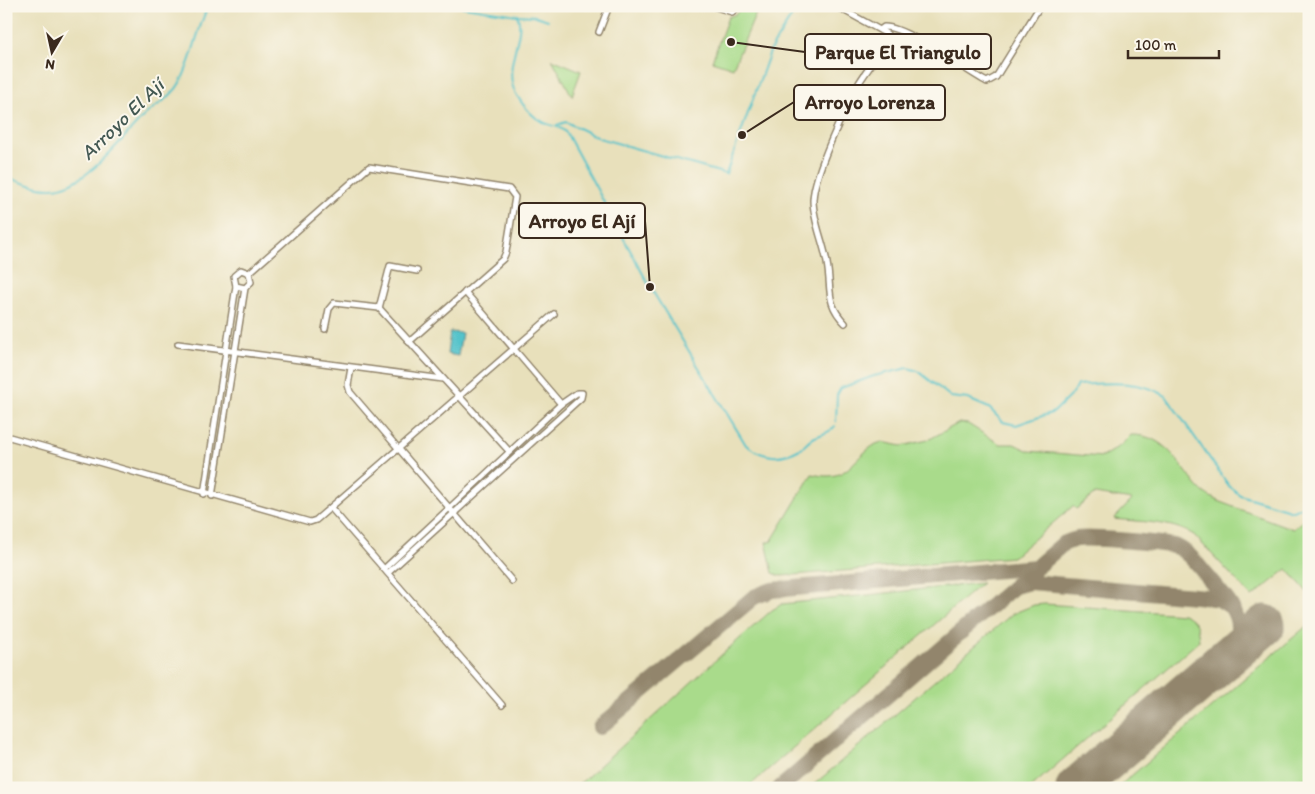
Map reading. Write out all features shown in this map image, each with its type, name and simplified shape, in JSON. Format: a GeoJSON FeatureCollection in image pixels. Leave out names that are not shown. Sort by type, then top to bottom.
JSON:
{"type":"FeatureCollection","features":[{"type":"Feature","properties":{"kind":"street"},"geometry":{"type":"LineString","coordinates":[[599,32],[609,6]]}},
{"type":"Feature","properties":{"kind":"street"},"geometry":{"type":"LineString","coordinates":[[713,6],[727,12],[735,11],[739,6]]}},
{"type":"Feature","properties":{"kind":"street"},"geometry":{"type":"LineString","coordinates":[[836,6],[887,34],[887,38],[858,84],[822,167],[813,200],[827,264],[830,300],[836,315],[845,323]]}},
{"type":"Feature","properties":{"kind":"street"},"geometry":{"type":"LineString","coordinates":[[880,30],[884,26],[892,27],[913,37],[987,82],[996,77],[1040,6]]}},
{"type":"Feature","properties":{"kind":"street"},"geometry":{"type":"LineString","coordinates":[[249,273],[369,167],[503,187],[513,192],[515,197],[505,256],[409,342]]}},
{"type":"Feature","properties":{"kind":"street"},"geometry":{"type":"LineString","coordinates":[[379,308],[390,266],[417,271]]}},
{"type":"Feature","properties":{"kind":"street"},"geometry":{"type":"LineString","coordinates":[[204,494],[236,286],[234,276],[236,272],[241,270],[249,273]]}},
{"type":"Feature","properties":{"kind":"street"},"geometry":{"type":"LineString","coordinates":[[212,496],[245,288],[251,282],[249,273]]}},
{"type":"Feature","properties":{"kind":"street"},"geometry":{"type":"LineString","coordinates":[[236,286],[245,288]]}},
{"type":"Feature","properties":{"kind":"street"},"geometry":{"type":"LineString","coordinates":[[465,292],[561,404]]}},
{"type":"Feature","properties":{"kind":"street"},"geometry":{"type":"LineString","coordinates":[[325,329],[329,309],[334,302],[379,308],[509,451]]}},
{"type":"Feature","properties":{"kind":"street"},"geometry":{"type":"LineString","coordinates":[[6,436],[303,522],[316,520],[400,450],[554,314]]}},
{"type":"Feature","properties":{"kind":"street"},"geometry":{"type":"LineString","coordinates":[[178,344],[351,368],[443,378]]}},
{"type":"Feature","properties":{"kind":"street"},"geometry":{"type":"LineString","coordinates":[[351,368],[348,385],[350,392],[512,581]]}},
{"type":"Feature","properties":{"kind":"street"},"geometry":{"type":"LineString","coordinates":[[387,570],[451,510],[583,394],[577,393],[561,404],[509,451],[451,510]]}},
{"type":"Feature","properties":{"kind":"street"},"geometry":{"type":"LineString","coordinates":[[331,508],[387,570],[502,705]]}},
{"type":"Feature","properties":{"kind":"green space"},"geometry":{"type":"Polygon","coordinates":[[[743,6],[759,6],[733,68],[712,61],[728,17],[736,14],[743,6]]]}},
{"type":"Feature","properties":{"kind":"green space"},"geometry":{"type":"Polygon","coordinates":[[[552,59],[581,71],[572,96],[552,59]]]}},
{"type":"Feature","properties":{"kind":"green space"},"geometry":{"type":"Polygon","coordinates":[[[959,423],[968,424],[1000,444],[1014,444],[1029,451],[1102,457],[1121,445],[1131,435],[1143,436],[1163,445],[1200,489],[1208,496],[1220,502],[1293,529],[1309,515],[1309,594],[1287,569],[1252,597],[1194,535],[1185,530],[1165,525],[1114,519],[1132,500],[1095,494],[1076,509],[1073,506],[1013,557],[781,576],[773,573],[766,542],[771,542],[812,474],[825,476],[842,473],[876,444],[882,442],[902,446],[928,440],[959,423]]]}},
{"type":"Feature","properties":{"kind":"green space"},"geometry":{"type":"Polygon","coordinates":[[[982,583],[747,788],[575,788],[728,649],[772,610],[782,604],[982,583]]]}},
{"type":"Feature","properties":{"kind":"green space"},"geometry":{"type":"Polygon","coordinates":[[[1045,604],[1183,614],[1196,625],[1199,641],[1030,788],[810,788],[1012,614],[1034,605],[1045,604]]]}},
{"type":"Feature","properties":{"kind":"green space"},"geometry":{"type":"Polygon","coordinates":[[[1309,624],[1309,775],[1294,788],[1117,788],[1309,624]]]}},
{"type":"Feature","properties":{"kind":"water"},"geometry":{"type":"Polygon","coordinates":[[[450,332],[462,333],[458,356],[447,354],[450,332]]]}},
{"type":"Feature","properties":{"kind":"waterway","name":"Arroyo El Ají"},"geometry":{"type":"LineString","coordinates":[[6,177],[33,186],[51,188],[64,186],[90,171],[145,115],[169,96],[177,87],[189,63],[208,6]]}},
{"type":"Feature","properties":{"kind":"waterway","name":"Arroyo El Ají"},"geometry":{"type":"LineString","coordinates":[[311,6],[322,9],[345,6]]}},
{"type":"Feature","properties":{"kind":"waterway","name":"Arroyo El Ají"},"geometry":{"type":"LineString","coordinates":[[458,6],[517,15],[519,32],[511,73],[512,84],[516,94],[535,117],[546,124],[562,129],[567,134],[650,287],[746,445],[766,455],[786,455],[800,449],[813,438],[828,432],[835,426]]}},
{"type":"Feature","properties":{"kind":"waterway"},"geometry":{"type":"LineString","coordinates":[[557,125],[566,122],[599,138],[726,174],[771,49],[798,6]]}},
{"type":"Feature","properties":{"kind":"waterway"},"geometry":{"type":"LineString","coordinates":[[517,15],[536,16],[548,20]]}},
{"type":"Feature","properties":{"kind":"waterway","name":"Arroyo El Ají"},"geometry":{"type":"LineString","coordinates":[[836,422],[837,395],[841,388],[874,376],[908,368],[918,371],[951,397],[968,399],[989,408],[1003,422],[1016,425],[1054,412],[1073,393],[1077,385],[1123,383],[1145,387],[1166,396],[1229,486],[1240,495],[1293,511],[1309,504]]}},
{"type":"Feature","properties":{"kind":"waterway"},"geometry":{"type":"LineString","coordinates":[[1303,788],[1309,783]]}},
{"type":"Feature","properties":{"kind":"taxiway"},"geometry":{"type":"LineString","coordinates":[[780,788],[1063,544],[1073,540],[1097,539],[1159,544],[1177,547],[1186,553],[1223,596],[1235,614],[1238,624],[1238,635],[1226,659]]}},
{"type":"Feature","properties":{"kind":"taxiway"},"geometry":{"type":"LineString","coordinates":[[600,727],[754,597],[772,590],[1036,567]]}},
{"type":"Feature","properties":{"kind":"taxiway"},"geometry":{"type":"LineString","coordinates":[[1015,586],[1029,582],[1206,597],[1219,599],[1230,606]]}},
{"type":"Feature","properties":{"kind":"runway"},"geometry":{"type":"LineString","coordinates":[[1076,788],[1265,625]]}},
{"type":"Feature","properties":{"kind":"place","name":"Parque El Triangulo"},"geometry":{"type":"Point","coordinates":[731,42]}},
{"type":"Feature","properties":{"kind":"place","name":"Arroyo Lorenza"},"geometry":{"type":"Point","coordinates":[742,135]}},
{"type":"Feature","properties":{"kind":"place","name":"Arroyo El Ají"},"geometry":{"type":"Point","coordinates":[650,287]}}]}
